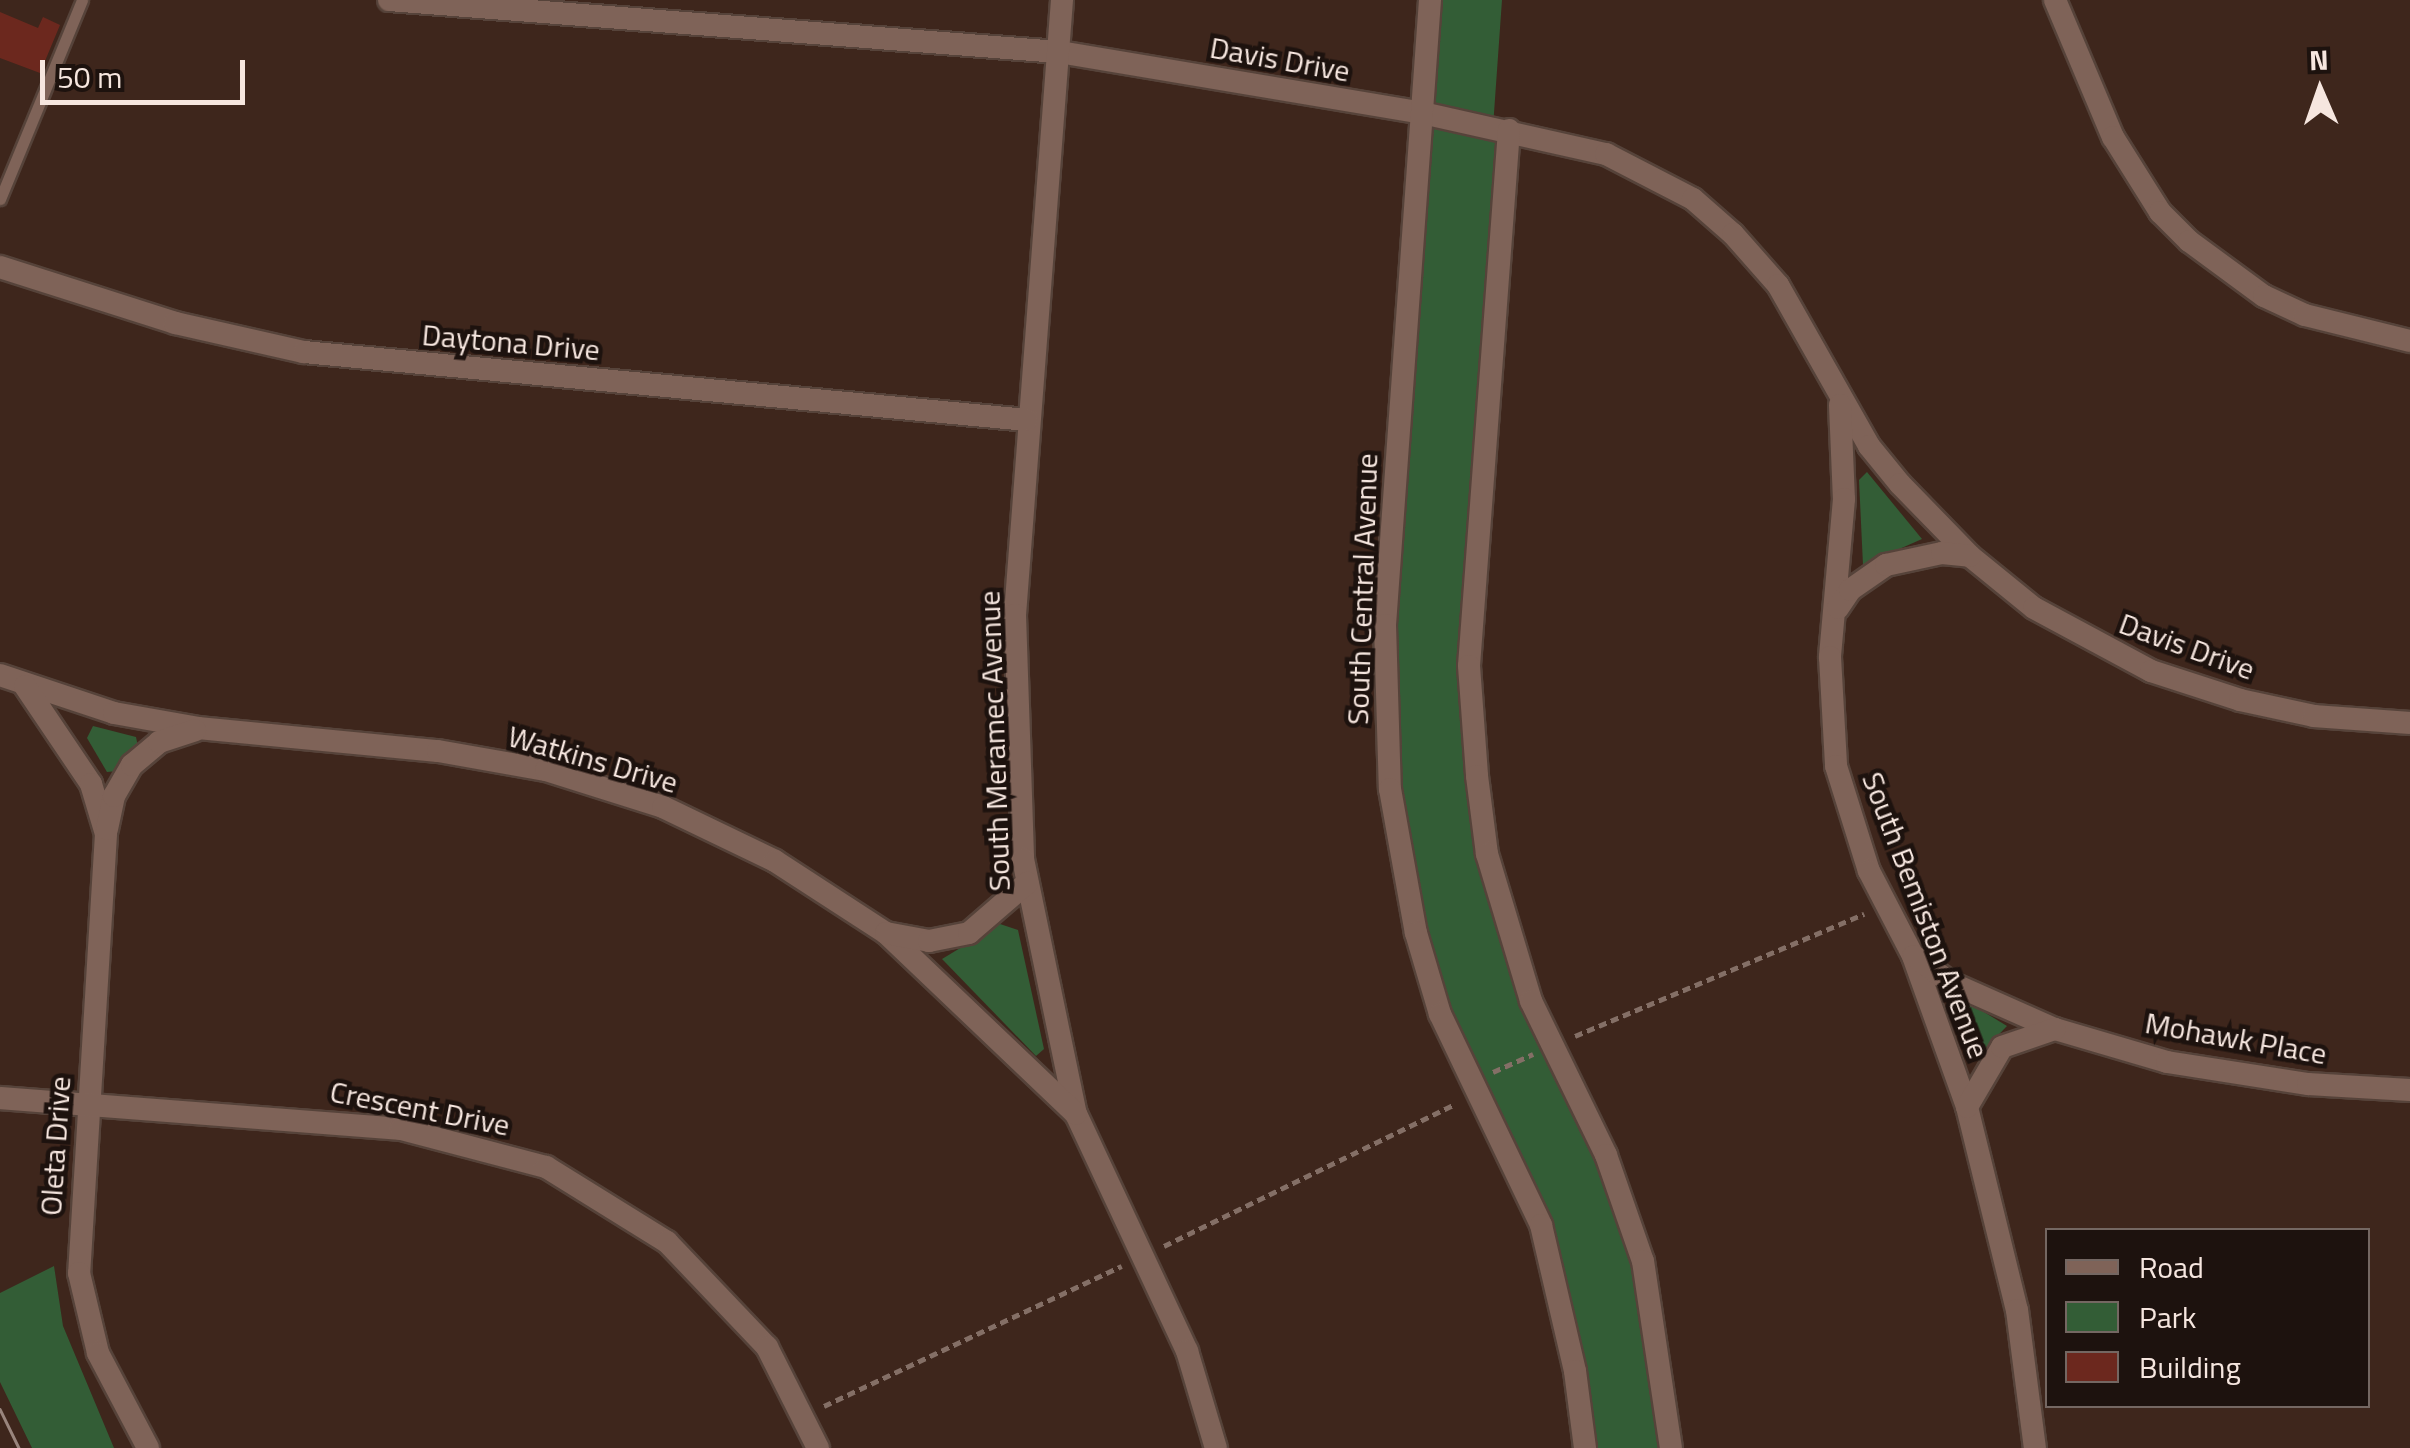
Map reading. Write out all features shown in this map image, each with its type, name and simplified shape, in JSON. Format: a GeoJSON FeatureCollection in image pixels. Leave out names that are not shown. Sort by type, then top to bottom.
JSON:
{"type":"FeatureCollection","features":[{"type":"Feature","properties":{"kind":"street","name":"Davis Drive"},"geometry":{"type":"LineString","coordinates":[[389,0],[1059,52],[1509,130],[1606,154],[1693,198],[1778,285],[1840,396],[1900,484],[1970,556],[2034,608],[2151,671],[2314,716],[2410,723]]}},
{"type":"Feature","properties":{"kind":"street","name":"South Meramec Avenue"},"geometry":{"type":"LineString","coordinates":[[1062,0],[1015,615],[1027,883],[1076,1114],[1187,1351],[1216,1448]]}},
{"type":"Feature","properties":{"kind":"street","name":"South Central Avenue"},"geometry":{"type":"LineString","coordinates":[[1430,0],[1386,606],[1390,789],[1416,934],[1440,1014],[1540,1225],[1575,1371],[1584,1448]]}},
{"type":"Feature","properties":{"kind":"street"},"geometry":{"type":"LineString","coordinates":[[2054,0],[2114,137],[2160,212],[2189,241],[2222,269],[2305,315],[2410,341]]}},
{"type":"Feature","properties":{"kind":"street"},"geometry":{"type":"LineString","coordinates":[[1509,130],[1469,666],[1487,854],[1507,929],[1552,1045],[1606,1155],[1643,1261],[1671,1448]]}},
{"type":"Feature","properties":{"kind":"street","name":"Daytona Drive"},"geometry":{"type":"LineString","coordinates":[[0,267],[176,324],[304,352],[1027,420]]}},
{"type":"Feature","properties":{"kind":"street","name":"South Bemiston Avenue"},"geometry":{"type":"LineString","coordinates":[[1840,396],[1844,498],[1830,657],[1836,766],[1885,905],[1913,956],[1968,1107],[2017,1310],[2035,1448]]}},
{"type":"Feature","properties":{"kind":"street"},"geometry":{"type":"LineString","coordinates":[[1836,612],[1850,590],[1886,565],[1942,554],[1970,556]]}},
{"type":"Feature","properties":{"kind":"street","name":"Watkins Drive"},"geometry":{"type":"LineString","coordinates":[[0,676],[26,686],[198,728],[438,750],[546,770],[663,807],[727,838],[886,933],[1076,1114]]}},
{"type":"Feature","properties":{"kind":"street","name":"Oleta Drive"},"geometry":{"type":"LineString","coordinates":[[26,686],[90,784],[106,834]]}},
{"type":"Feature","properties":{"kind":"street","name":"Oleta Drive"},"geometry":{"type":"LineString","coordinates":[[148,1448],[85,1315],[80,1221],[106,834],[114,796],[132,765],[159,742],[198,728]]}},
{"type":"Feature","properties":{"kind":"street"},"geometry":{"type":"LineString","coordinates":[[886,933],[929,941],[969,933],[1027,883]]}},
{"type":"Feature","properties":{"kind":"street","name":"Mohawk Place"},"geometry":{"type":"LineString","coordinates":[[1913,956],[1951,982],[2055,1030],[2242,1076],[2410,1090]]}},
{"type":"Feature","properties":{"kind":"street"},"geometry":{"type":"LineString","coordinates":[[1968,1107],[2002,1047],[2055,1030]]}},
{"type":"Feature","properties":{"kind":"street","name":"Crescent Drive"},"geometry":{"type":"LineString","coordinates":[[0,1098],[88,1101],[401,1128],[546,1167],[667,1242],[767,1347],[818,1448]]}},
{"type":"Feature","properties":{"kind":"lane"},"geometry":{"type":"LineString","coordinates":[[0,200],[82,0]]}},
{"type":"Feature","properties":{"kind":"path"},"geometry":{"type":"LineString","coordinates":[[803,1415],[1454,1104],[1471,1082],[1885,905]]}},
{"type":"Feature","properties":{"kind":"green space"},"geometry":{"type":"Polygon","coordinates":[[[1430,0],[1502,0],[1493,127],[1509,130],[1469,666],[1507,929],[1643,1261],[1671,1448],[1585,1448],[1559,1295],[1440,1014],[1386,712],[1430,0]]]}},
{"type":"Feature","properties":{"kind":"green space"},"geometry":{"type":"Polygon","coordinates":[[[1867,472],[1922,539],[1863,565],[1859,480],[1867,472]]]}},
{"type":"Feature","properties":{"kind":"green space"},"geometry":{"type":"Polygon","coordinates":[[[93,726],[136,737],[138,747],[117,771],[107,772],[87,738],[93,726]]]}},
{"type":"Feature","properties":{"kind":"green space"},"geometry":{"type":"Polygon","coordinates":[[[1000,924],[1018,930],[1044,1049],[1036,1056],[942,959],[1000,924]]]}},
{"type":"Feature","properties":{"kind":"green space"},"geometry":{"type":"Polygon","coordinates":[[[1961,998],[2007,1026],[1982,1052],[1966,1048],[1949,1010],[1961,998]]]}},
{"type":"Feature","properties":{"kind":"green space"},"geometry":{"type":"Polygon","coordinates":[[[54,1266],[63,1326],[114,1448],[32,1448],[0,1382],[0,1293],[54,1266]]]}},
{"type":"Feature","properties":{"kind":"building"},"geometry":{"type":"Polygon","coordinates":[[[0,12],[38,28],[43,17],[60,25],[40,73],[0,58],[0,12]]]}},
{"type":"Feature","properties":{"kind":"tram line"},"geometry":{"type":"LineString","coordinates":[[0,1409],[19,1448]]}}]}
